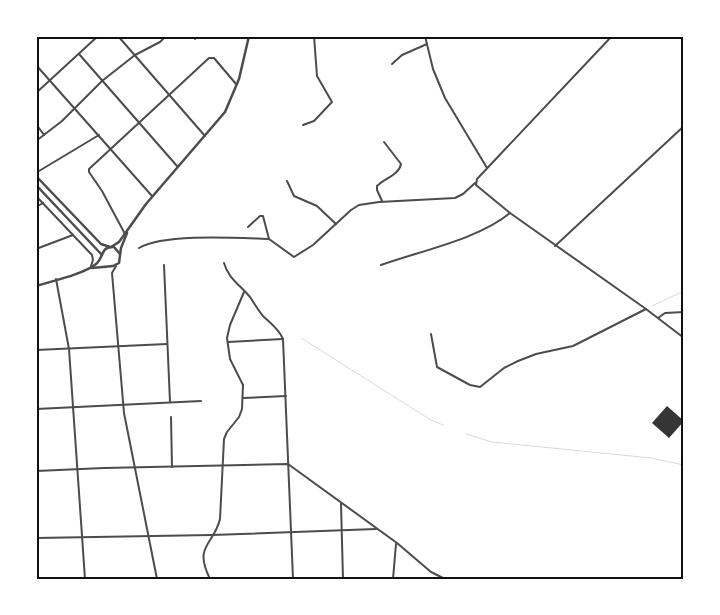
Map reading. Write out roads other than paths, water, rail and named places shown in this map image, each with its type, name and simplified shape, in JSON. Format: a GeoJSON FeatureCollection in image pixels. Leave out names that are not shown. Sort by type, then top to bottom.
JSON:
{"type":"FeatureCollection","features":[{"type":"Feature","properties":{"kind":"street"},"geometry":{"type":"LineString","coordinates":[[36,93],[98,36]]}},
{"type":"Feature","properties":{"kind":"street"},"geometry":{"type":"LineString","coordinates":[[118,36],[205,136]]}},
{"type":"Feature","properties":{"kind":"street"},"geometry":{"type":"LineString","coordinates":[[36,141],[76,108],[102,81],[166,36]]}},
{"type":"Feature","properties":{"kind":"street"},"geometry":{"type":"LineString","coordinates":[[103,261],[105,249],[116,244],[125,234],[152,196],[223,115],[243,67],[249,36]]}},
{"type":"Feature","properties":{"kind":"street"},"geometry":{"type":"LineString","coordinates":[[303,125],[314,121],[332,102],[316,74],[314,36]]}},
{"type":"Feature","properties":{"kind":"street"},"geometry":{"type":"LineString","coordinates":[[425,36],[433,69],[445,98],[487,168]]}},
{"type":"Feature","properties":{"kind":"street"},"geometry":{"type":"LineString","coordinates":[[139,248],[169,240],[220,237],[269,239],[294,257],[313,244],[359,205],[455,198],[463,194],[475,183],[612,36]]}},
{"type":"Feature","properties":{"kind":"street"},"geometry":{"type":"LineString","coordinates":[[392,64],[402,55],[427,44]]}},
{"type":"Feature","properties":{"kind":"street"},"geometry":{"type":"LineString","coordinates":[[79,54],[178,166]]}},
{"type":"Feature","properties":{"kind":"street"},"geometry":{"type":"LineString","coordinates":[[125,234],[89,169],[208,58],[212,58],[237,85]]}},
{"type":"Feature","properties":{"kind":"street"},"geometry":{"type":"LineString","coordinates":[[36,65],[100,135],[152,196]]}},
{"type":"Feature","properties":{"kind":"street"},"geometry":{"type":"LineString","coordinates":[[36,124],[44,135]]}},
{"type":"Feature","properties":{"kind":"street"},"geometry":{"type":"LineString","coordinates":[[555,246],[684,126]]}},
{"type":"Feature","properties":{"kind":"street"},"geometry":{"type":"LineString","coordinates":[[39,171],[100,135]]}},
{"type":"Feature","properties":{"kind":"street"},"geometry":{"type":"LineString","coordinates":[[382,202],[376,190],[377,186],[396,173],[400,169],[401,164],[384,142]]}},
{"type":"Feature","properties":{"kind":"street"},"geometry":{"type":"LineString","coordinates":[[36,176],[101,244],[117,249],[120,254]]}},
{"type":"Feature","properties":{"kind":"street"},"geometry":{"type":"LineString","coordinates":[[287,181],[294,196],[317,206],[336,224]]}},
{"type":"Feature","properties":{"kind":"street"},"geometry":{"type":"LineString","coordinates":[[475,183],[478,189],[510,213],[684,338]]}},
{"type":"Feature","properties":{"kind":"street"},"geometry":{"type":"LineString","coordinates":[[36,185],[103,261],[116,265]]}},
{"type":"Feature","properties":{"kind":"street"},"geometry":{"type":"LineString","coordinates":[[36,196],[93,257],[90,268]]}},
{"type":"Feature","properties":{"kind":"street"},"geometry":{"type":"LineString","coordinates":[[36,207],[43,203]]}},
{"type":"Feature","properties":{"kind":"street"},"geometry":{"type":"LineString","coordinates":[[381,265],[470,235],[494,224],[510,213]]}},
{"type":"Feature","properties":{"kind":"street"},"geometry":{"type":"LineString","coordinates":[[248,227],[260,216],[263,216],[269,239]]}},
{"type":"Feature","properties":{"kind":"street"},"geometry":{"type":"LineString","coordinates":[[128,229],[120,260],[112,273],[123,404],[156,579]]}},
{"type":"Feature","properties":{"kind":"street"},"geometry":{"type":"LineString","coordinates":[[36,250],[73,235]]}},
{"type":"Feature","properties":{"kind":"street"},"geometry":{"type":"LineString","coordinates":[[36,286],[90,268],[103,261]]}},
{"type":"Feature","properties":{"kind":"street"},"geometry":{"type":"LineString","coordinates":[[90,268],[103,261]]}},
{"type":"Feature","properties":{"kind":"street"},"geometry":{"type":"LineString","coordinates":[[224,263],[227,272],[245,291],[262,315],[278,331],[283,339],[293,579]]}},
{"type":"Feature","properties":{"kind":"street"},"geometry":{"type":"LineString","coordinates":[[164,265],[170,402]]}},
{"type":"Feature","properties":{"kind":"street"},"geometry":{"type":"LineString","coordinates":[[56,279],[69,349],[85,579]]}},
{"type":"Feature","properties":{"kind":"street"},"geometry":{"type":"LineString","coordinates":[[210,579],[205,566],[204,554],[206,544],[218,527],[220,519],[224,436],[240,415],[243,398],[243,385],[232,364],[227,342],[230,328],[245,291]]}},
{"type":"Feature","properties":{"kind":"street"},"geometry":{"type":"LineString","coordinates":[[431,334],[438,367],[470,385],[480,386],[504,368],[518,361],[536,354],[573,346],[646,309]]}},
{"type":"Feature","properties":{"kind":"street"},"geometry":{"type":"LineString","coordinates":[[658,318],[664,312],[684,312]]}},
{"type":"Feature","properties":{"kind":"street"},"geometry":{"type":"LineString","coordinates":[[227,342],[283,339]]}},
{"type":"Feature","properties":{"kind":"street"},"geometry":{"type":"LineString","coordinates":[[36,350],[168,344]]}},
{"type":"Feature","properties":{"kind":"street"},"geometry":{"type":"LineString","coordinates":[[243,398],[286,396]]}},
{"type":"Feature","properties":{"kind":"street"},"geometry":{"type":"LineString","coordinates":[[36,409],[201,401]]}},
{"type":"Feature","properties":{"kind":"street"},"geometry":{"type":"LineString","coordinates":[[171,417],[172,467]]}},
{"type":"Feature","properties":{"kind":"street"},"geometry":{"type":"LineString","coordinates":[[36,471],[288,464],[396,543],[431,572],[445,579]]}},
{"type":"Feature","properties":{"kind":"street"},"geometry":{"type":"LineString","coordinates":[[342,504],[344,579]]}},
{"type":"Feature","properties":{"kind":"street"},"geometry":{"type":"LineString","coordinates":[[36,538],[212,535],[376,529]]}},
{"type":"Feature","properties":{"kind":"street"},"geometry":{"type":"LineString","coordinates":[[384,579],[393,579],[396,543]]}},
{"type":"Feature","properties":{"kind":"waterway"},"geometry":{"type":"LineString","coordinates":[[652,306],[684,291]]}},
{"type":"Feature","properties":{"kind":"waterway"},"geometry":{"type":"LineString","coordinates":[[301,338],[431,420],[443,425]]}},
{"type":"Feature","properties":{"kind":"waterway"},"geometry":{"type":"LineString","coordinates":[[466,434],[492,442],[651,458],[684,465]]}}]}
